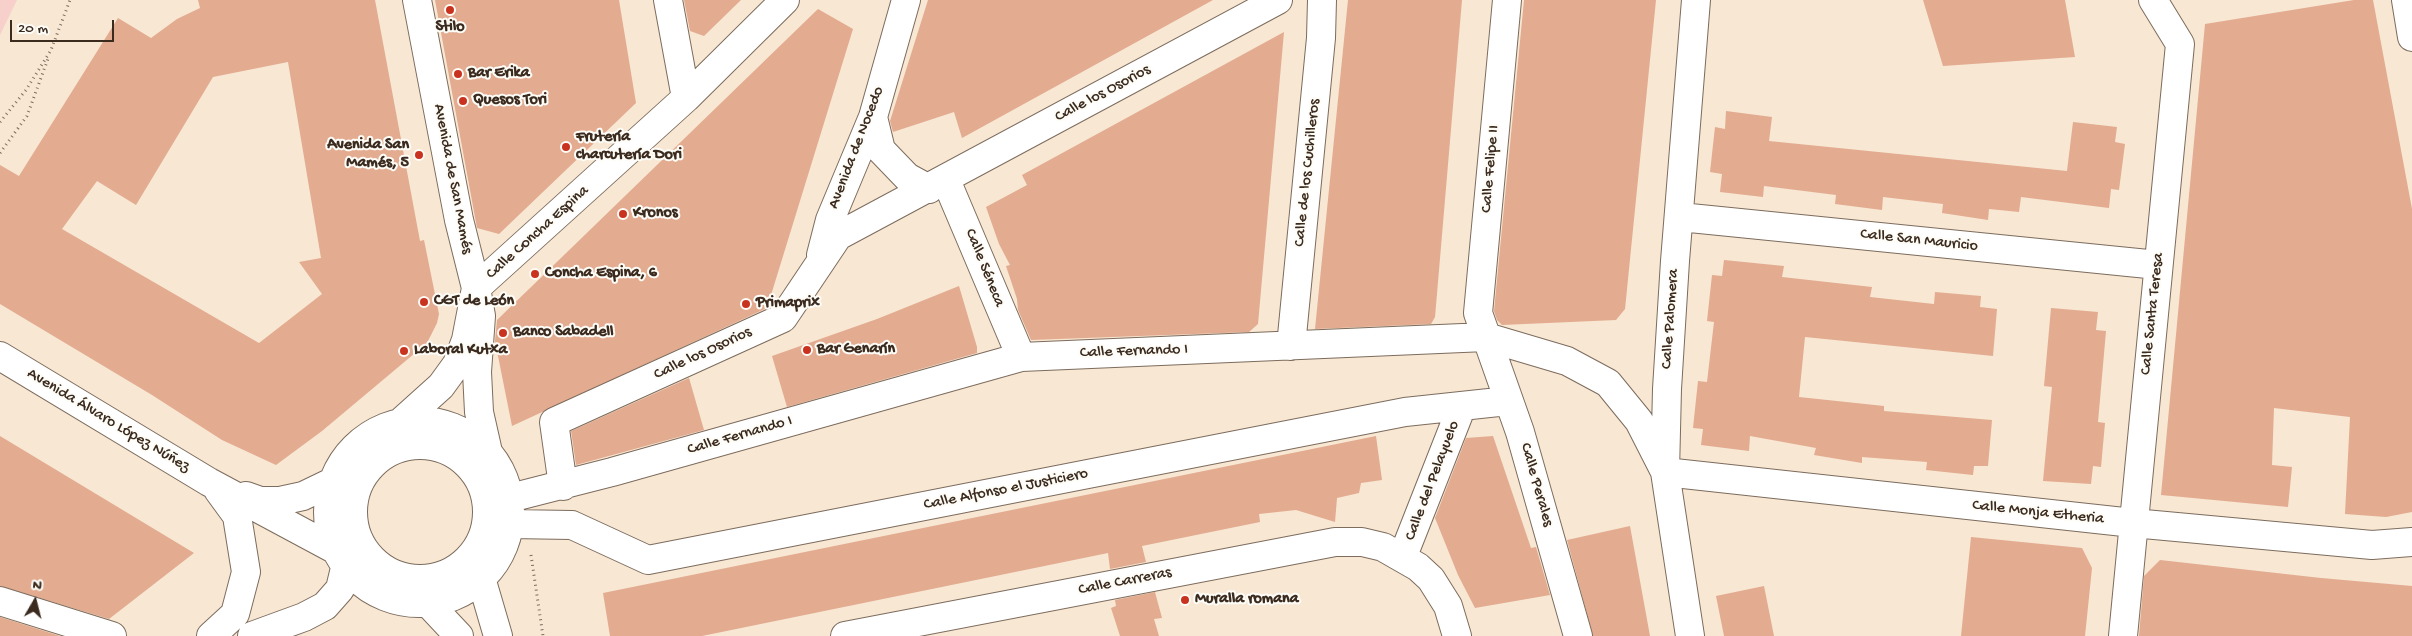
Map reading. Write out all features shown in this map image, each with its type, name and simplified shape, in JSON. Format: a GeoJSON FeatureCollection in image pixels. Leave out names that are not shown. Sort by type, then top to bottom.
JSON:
{"type":"FeatureCollection","features":[{"type":"Feature","properties":{"kind":"street","name":"Avenida de San Mamés"},"geometry":{"type":"LineString","coordinates":[[401,422],[441,386],[457,364],[466,340],[476,288],[459,220],[417,0]]}},
{"type":"Feature","properties":{"kind":"street"},"geometry":{"type":"LineString","coordinates":[[668,0],[686,98]]}},
{"type":"Feature","properties":{"kind":"street","name":"Calle Concha Espina"},"geometry":{"type":"LineString","coordinates":[[488,452],[479,412],[477,372],[481,316],[476,288],[686,98],[785,0]]}},
{"type":"Feature","properties":{"kind":"street","name":"Avenida de Nocedo"},"geometry":{"type":"LineString","coordinates":[[813,274],[830,220],[873,117],[906,0]]}},
{"type":"Feature","properties":{"kind":"street","name":"Calle los Osorios"},"geometry":{"type":"LineString","coordinates":[[563,486],[554,422],[783,318],[838,236],[1278,0]]}},
{"type":"Feature","properties":{"kind":"street","name":"Calle de los Cuchilleros"},"geometry":{"type":"LineString","coordinates":[[1291,346],[1321,38],[1322,0]]}},
{"type":"Feature","properties":{"kind":"street","name":"Calle Felipe II"},"geometry":{"type":"LineString","coordinates":[[1486,337],[1478,313],[1507,0]]}},
{"type":"Feature","properties":{"kind":"street","name":"Calle Palomera"},"geometry":{"type":"LineString","coordinates":[[1690,636],[1665,472],[1667,389],[1696,0]]}},
{"type":"Feature","properties":{"kind":"street","name":"Calle Santa Teresa"},"geometry":{"type":"LineString","coordinates":[[2123,636],[2180,44],[2153,0]]}},
{"type":"Feature","properties":{"kind":"street"},"geometry":{"type":"LineString","coordinates":[[2406,0],[2412,37]]}},
{"type":"Feature","properties":{"kind":"street"},"geometry":{"type":"LineString","coordinates":[[873,117],[881,150],[908,177],[938,184]]}},
{"type":"Feature","properties":{"kind":"street","name":"Calle Séneca"},"geometry":{"type":"LineString","coordinates":[[938,184],[1021,357]]}},
{"type":"Feature","properties":{"kind":"street","name":"Calle San Mauricio"},"geometry":{"type":"LineString","coordinates":[[1680,217],[2158,265]]}},
{"type":"Feature","properties":{"kind":"street","name":"Calle Fernando I"},"geometry":{"type":"LineString","coordinates":[[510,511],[563,486],[1021,357],[1486,337],[1567,361],[1608,384],[1638,421],[1665,472]]}},
{"type":"Feature","properties":{"kind":"street","name":"Calle Perales"},"geometry":{"type":"LineString","coordinates":[[1486,337],[1520,432],[1578,636]]}},
{"type":"Feature","properties":{"kind":"street","name":"Avenida Álvaro López Núñez"},"geometry":{"type":"LineString","coordinates":[[0,356],[340,559],[365,587],[390,600],[417,604],[446,600],[462,594],[491,569],[510,511]]}},
{"type":"Feature","properties":{"kind":"street"},"geometry":{"type":"LineString","coordinates":[[1638,421],[1654,409],[1667,389]]}},
{"type":"Feature","properties":{"kind":"street","name":"Calle Alfonso el Justiciero"},"geometry":{"type":"LineString","coordinates":[[510,511],[572,525],[648,560],[1405,412],[1508,401]]}},
{"type":"Feature","properties":{"kind":"street","name":"Calle del Pelayuelo"},"geometry":{"type":"LineString","coordinates":[[1403,556],[1462,406]]}},
{"type":"Feature","properties":{"kind":"street"},"geometry":{"type":"LineString","coordinates":[[252,636],[304,617],[325,606],[340,588],[340,559],[328,528],[327,504],[332,482],[342,461],[358,443],[378,430],[401,422],[425,421],[449,425],[470,436],[488,452],[500,469],[510,511]]}},
{"type":"Feature","properties":{"kind":"street"},"geometry":{"type":"LineString","coordinates":[[414,446],[433,447],[452,454],[463,462],[480,482],[486,502],[486,522],[481,542],[469,558],[455,570],[438,577],[420,580],[402,577],[385,570],[361,544],[355,527],[353,508],[357,489],[366,473],[379,460],[395,450],[414,446]]}},
{"type":"Feature","properties":{"kind":"street","name":"Calle Monja Etheria"},"geometry":{"type":"LineString","coordinates":[[1665,472],[2133,523],[2372,545],[2411,542]]}},
{"type":"Feature","properties":{"kind":"street","name":"Avenida Álvaro López Núñez"},"geometry":{"type":"LineString","coordinates":[[216,486],[260,501],[280,501],[303,496],[332,482]]}},
{"type":"Feature","properties":{"kind":"street"},"geometry":{"type":"LineString","coordinates":[[211,636],[235,614],[246,572],[237,516],[216,486]]}},
{"type":"Feature","properties":{"kind":"street","name":"Calle Carreras"},"geometry":{"type":"LineString","coordinates":[[845,636],[1335,542],[1362,542],[1384,547],[1403,556],[1431,580],[1448,606],[1457,636]]}},
{"type":"Feature","properties":{"kind":"street"},"geometry":{"type":"LineString","coordinates":[[481,578],[498,636]]}},
{"type":"Feature","properties":{"kind":"street"},"geometry":{"type":"LineString","coordinates":[[0,602],[112,636]]}},
{"type":"Feature","properties":{"kind":"street"},"geometry":{"type":"LineString","coordinates":[[428,603],[459,636]]}},
{"type":"Feature","properties":{"kind":"path"},"geometry":{"type":"LineString","coordinates":[[0,153],[28,116],[70,0]]}},
{"type":"Feature","properties":{"kind":"path"},"geometry":{"type":"LineString","coordinates":[[0,122],[26,90],[51,50]]}},
{"type":"Feature","properties":{"kind":"shaded area"},"geometry":{"type":"Polygon","coordinates":[[[0,0],[17,0],[0,35],[0,0]]]}},
{"type":"Feature","properties":{"kind":"building"},"geometry":{"type":"Polygon","coordinates":[[[198,0],[375,0],[420,241],[424,240],[439,314],[437,323],[427,343],[322,431],[276,465],[222,440],[152,395],[0,304],[0,165],[19,176],[118,18],[151,38],[177,19],[200,8],[198,0]],[[288,62],[213,77],[136,205],[97,181],[62,229],[259,343],[322,294],[299,262],[321,258],[288,62]]]}},
{"type":"Feature","properties":{"kind":"building"},"geometry":{"type":"Polygon","coordinates":[[[435,0],[619,0],[636,103],[499,234],[477,228],[435,0]]]}},
{"type":"Feature","properties":{"kind":"building"},"geometry":{"type":"Polygon","coordinates":[[[684,0],[741,0],[704,36],[690,31],[684,0]]]}},
{"type":"Feature","properties":{"kind":"building"},"geometry":{"type":"Polygon","coordinates":[[[928,0],[1213,0],[962,138],[954,112],[893,132],[890,121],[928,0]]]}},
{"type":"Feature","properties":{"kind":"building"},"geometry":{"type":"Polygon","coordinates":[[[1348,0],[1462,0],[1435,317],[1431,324],[1315,329],[1348,0]]]}},
{"type":"Feature","properties":{"kind":"building"},"geometry":{"type":"Polygon","coordinates":[[[1524,0],[1656,0],[1625,309],[1616,320],[1502,325],[1497,320],[1494,311],[1524,0]]]}},
{"type":"Feature","properties":{"kind":"building"},"geometry":{"type":"Polygon","coordinates":[[[1923,0],[2065,0],[2075,57],[1943,66],[1923,0]]]}},
{"type":"Feature","properties":{"kind":"building"},"geometry":{"type":"Polygon","coordinates":[[[2354,0],[2373,0],[2412,209],[2412,512],[2386,517],[2345,514],[2350,417],[2274,408],[2272,465],[2292,467],[2288,507],[2161,495],[2205,24],[2354,0]]]}},
{"type":"Feature","properties":{"kind":"building"},"geometry":{"type":"Polygon","coordinates":[[[818,9],[853,29],[767,308],[512,426],[495,341],[497,320],[818,9]]]}},
{"type":"Feature","properties":{"kind":"building"},"geometry":{"type":"Polygon","coordinates":[[[1284,32],[1258,324],[1249,332],[1031,340],[1018,310],[1017,299],[1006,266],[1010,265],[999,244],[986,207],[1027,185],[1022,175],[1284,32]]]}},
{"type":"Feature","properties":{"kind":"building"},"geometry":{"type":"Polygon","coordinates":[[[1726,111],[1772,117],[1769,141],[2067,171],[2073,122],[2117,127],[2115,142],[2125,144],[2119,190],[2111,189],[2109,208],[2021,197],[2019,212],[1989,209],[1988,220],[1942,213],[1943,204],[1883,197],[1882,210],[1835,204],[1836,195],[1764,186],[1763,197],[1720,192],[1722,174],[1710,172],[1715,127],[1725,129],[1726,111]]]}},
{"type":"Feature","properties":{"kind":"building"},"geometry":{"type":"Polygon","coordinates":[[[1724,260],[1784,266],[1782,277],[1872,287],[1870,297],[1934,304],[1935,292],[1981,296],[1980,307],[1997,309],[1993,356],[1805,337],[1799,397],[1884,406],[1884,411],[1992,420],[1988,466],[1974,466],[1973,475],[1926,470],[1927,462],[1862,457],[1862,463],[1814,455],[1816,448],[1750,436],[1749,451],[1701,445],[1703,429],[1693,428],[1698,381],[1707,382],[1714,322],[1707,321],[1712,275],[1722,276],[1724,260]]]}},
{"type":"Feature","properties":{"kind":"building"},"geometry":{"type":"Polygon","coordinates":[[[959,286],[977,347],[977,353],[787,407],[772,356],[877,319],[959,286]]]}},
{"type":"Feature","properties":{"kind":"building"},"geometry":{"type":"Polygon","coordinates":[[[2051,308],[2098,312],[2096,330],[2106,331],[2098,422],[2105,423],[2101,467],[2093,466],[2091,484],[2043,481],[2052,387],[2044,386],[2051,308]]]}},
{"type":"Feature","properties":{"kind":"building"},"geometry":{"type":"Polygon","coordinates":[[[689,378],[704,430],[576,465],[571,431],[689,378]]]}},
{"type":"Feature","properties":{"kind":"building"},"geometry":{"type":"Polygon","coordinates":[[[0,436],[194,553],[109,619],[0,586],[0,436]]]}},
{"type":"Feature","properties":{"kind":"building"},"geometry":{"type":"Polygon","coordinates":[[[1376,436],[1382,480],[1361,483],[1359,493],[1337,498],[1335,522],[1296,510],[1259,514],[1260,522],[1142,546],[1146,562],[1110,569],[1108,553],[702,636],[610,636],[603,593],[1376,436]]]}},
{"type":"Feature","properties":{"kind":"building"},"geometry":{"type":"Polygon","coordinates":[[[1493,436],[1531,548],[1536,547],[1550,595],[1475,608],[1458,575],[1435,518],[1466,438],[1493,436]]]}},
{"type":"Feature","properties":{"kind":"building"},"geometry":{"type":"Polygon","coordinates":[[[1630,526],[1650,636],[1593,636],[1567,540],[1630,526]]]}},
{"type":"Feature","properties":{"kind":"building"},"geometry":{"type":"Polygon","coordinates":[[[1971,537],[2082,548],[2092,568],[2085,636],[1961,636],[1971,537]]]}},
{"type":"Feature","properties":{"kind":"building"},"geometry":{"type":"Polygon","coordinates":[[[2160,560],[2412,586],[2412,636],[2139,636],[2144,576],[2160,560]]]}},
{"type":"Feature","properties":{"kind":"building"},"geometry":{"type":"Polygon","coordinates":[[[1764,586],[1774,636],[1724,636],[1716,596],[1764,586]]]}},
{"type":"Feature","properties":{"kind":"building"},"geometry":{"type":"Polygon","coordinates":[[[1155,592],[1162,618],[1154,619],[1159,636],[1120,636],[1111,608],[1116,606],[1115,600],[1155,592]]]}},
{"type":"Feature","properties":{"kind":"building"},"geometry":{"type":"Polygon","coordinates":[[[0,617],[60,636],[0,636],[0,617]]]}},
{"type":"Feature","properties":{"kind":"place","name":"Stilo"},"geometry":{"type":"Point","coordinates":[450,10]}},
{"type":"Feature","properties":{"kind":"place","name":"Bar Erika"},"geometry":{"type":"Point","coordinates":[458,74]}},
{"type":"Feature","properties":{"kind":"place","name":"Quesos Tori"},"geometry":{"type":"Point","coordinates":[463,101]}},
{"type":"Feature","properties":{"kind":"place","name":"Frutería charcutería Dori"},"geometry":{"type":"Point","coordinates":[566,147]}},
{"type":"Feature","properties":{"kind":"place","name":"Avenida San Mamés, 5"},"geometry":{"type":"Point","coordinates":[419,155]}},
{"type":"Feature","properties":{"kind":"place","name":"Kronos"},"geometry":{"type":"Point","coordinates":[623,214]}},
{"type":"Feature","properties":{"kind":"place","name":"Concha Espina, 6"},"geometry":{"type":"Point","coordinates":[535,274]}},
{"type":"Feature","properties":{"kind":"place","name":"CGT de León"},"geometry":{"type":"Point","coordinates":[424,302]}},
{"type":"Feature","properties":{"kind":"place","name":"Primaprix"},"geometry":{"type":"Point","coordinates":[746,304]}},
{"type":"Feature","properties":{"kind":"place","name":"Banco Sabadell"},"geometry":{"type":"Point","coordinates":[503,333]}},
{"type":"Feature","properties":{"kind":"place","name":"Bar Genarín"},"geometry":{"type":"Point","coordinates":[807,350]}},
{"type":"Feature","properties":{"kind":"place","name":"Laboral Kutxa"},"geometry":{"type":"Point","coordinates":[404,351]}},
{"type":"Feature","properties":{"kind":"place","name":"Muralla romana"},"geometry":{"type":"Point","coordinates":[1185,600]}}]}
